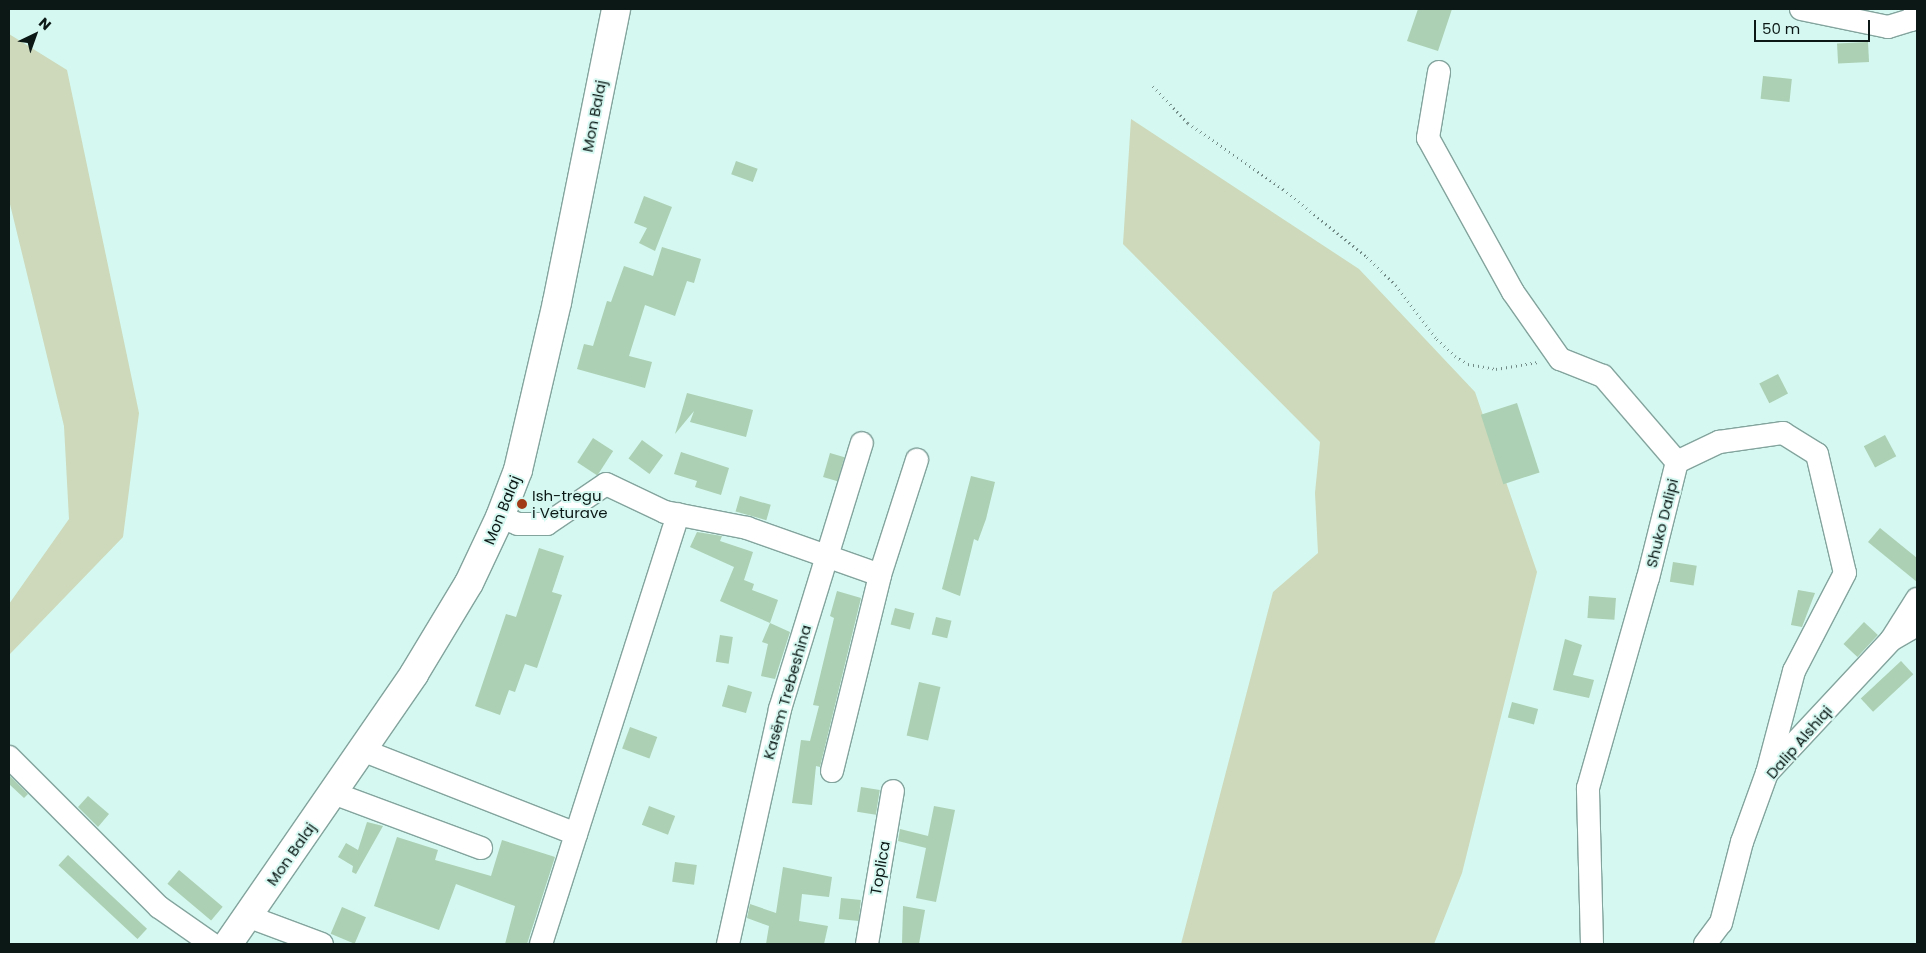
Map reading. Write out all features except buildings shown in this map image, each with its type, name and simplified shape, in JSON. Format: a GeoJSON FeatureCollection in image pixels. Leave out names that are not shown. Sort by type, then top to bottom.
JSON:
{"type":"FeatureCollection","features":[{"type":"Feature","properties":{"kind":"main road","name":"Mon Balaj"},"geometry":{"type":"LineString","coordinates":[[239,934],[362,750],[469,583],[500,517],[518,470],[557,302],[616,9]]}},
{"type":"Feature","properties":{"kind":"street"},"geometry":{"type":"LineString","coordinates":[[1801,9],[1888,27],[1911,20],[1917,10]]}},
{"type":"Feature","properties":{"kind":"street"},"geometry":{"type":"LineString","coordinates":[[1439,72],[1428,138],[1513,292],[1560,359],[1603,376],[1677,462]]}},
{"type":"Feature","properties":{"kind":"street","name":"Shuko Dalipi"},"geometry":{"type":"LineString","coordinates":[[1592,944],[1588,788],[1648,578],[1677,462],[1718,442],[1782,433],[1817,454],[1845,573],[1794,671],[1767,773]]}},
{"type":"Feature","properties":{"kind":"street","name":"Kasëm Trebeshina"},"geometry":{"type":"LineString","coordinates":[[728,944],[780,709],[862,443]]}},
{"type":"Feature","properties":{"kind":"street"},"geometry":{"type":"LineString","coordinates":[[832,771],[880,575],[917,460]]}},
{"type":"Feature","properties":{"kind":"street"},"geometry":{"type":"LineString","coordinates":[[500,517],[518,524],[547,524],[606,484],[655,508],[747,528],[826,558],[880,575]]}},
{"type":"Feature","properties":{"kind":"street"},"geometry":{"type":"LineString","coordinates":[[541,944],[678,514]]}},
{"type":"Feature","properties":{"kind":"street","name":"Dalip Alshiqi"},"geometry":{"type":"LineString","coordinates":[[1705,944],[1721,923],[1742,842],[1767,773],[1892,640],[1917,599]]}},
{"type":"Feature","properties":{"kind":"street","name":"Dalip Alshiqi"},"geometry":{"type":"LineString","coordinates":[[1892,640],[1917,625]]}},
{"type":"Feature","properties":{"kind":"street"},"geometry":{"type":"LineString","coordinates":[[362,750],[576,834]]}},
{"type":"Feature","properties":{"kind":"street"},"geometry":{"type":"LineString","coordinates":[[9,757],[159,907],[212,944]]}},
{"type":"Feature","properties":{"kind":"street","name":"Toplica"},"geometry":{"type":"LineString","coordinates":[[867,944],[893,791]]}},
{"type":"Feature","properties":{"kind":"street"},"geometry":{"type":"LineString","coordinates":[[333,793],[481,848]]}},
{"type":"Feature","properties":{"kind":"street"},"geometry":{"type":"LineString","coordinates":[[239,934],[322,944]]}},
{"type":"Feature","properties":{"kind":"path"},"geometry":{"type":"LineString","coordinates":[[1153,86],[1188,123],[1283,189],[1367,257],[1396,284],[1437,339],[1455,356],[1468,364],[1496,369],[1560,359]]}},
{"type":"Feature","properties":{"kind":"green space"},"geometry":{"type":"Polygon","coordinates":[[[9,34],[67,70],[139,413],[123,537],[9,655],[9,604],[69,519],[64,426],[9,200],[9,34]]]}},
{"type":"Feature","properties":{"kind":"green space"},"geometry":{"type":"Polygon","coordinates":[[[1131,119],[1359,269],[1475,392],[1537,572],[1462,873],[1434,944],[1181,944],[1273,592],[1318,553],[1315,493],[1320,442],[1123,244],[1131,119]]]}},
{"type":"Feature","properties":{"kind":"place","name":"Ish-tregu i Veturave"},"geometry":{"type":"Point","coordinates":[522,504]}}]}
